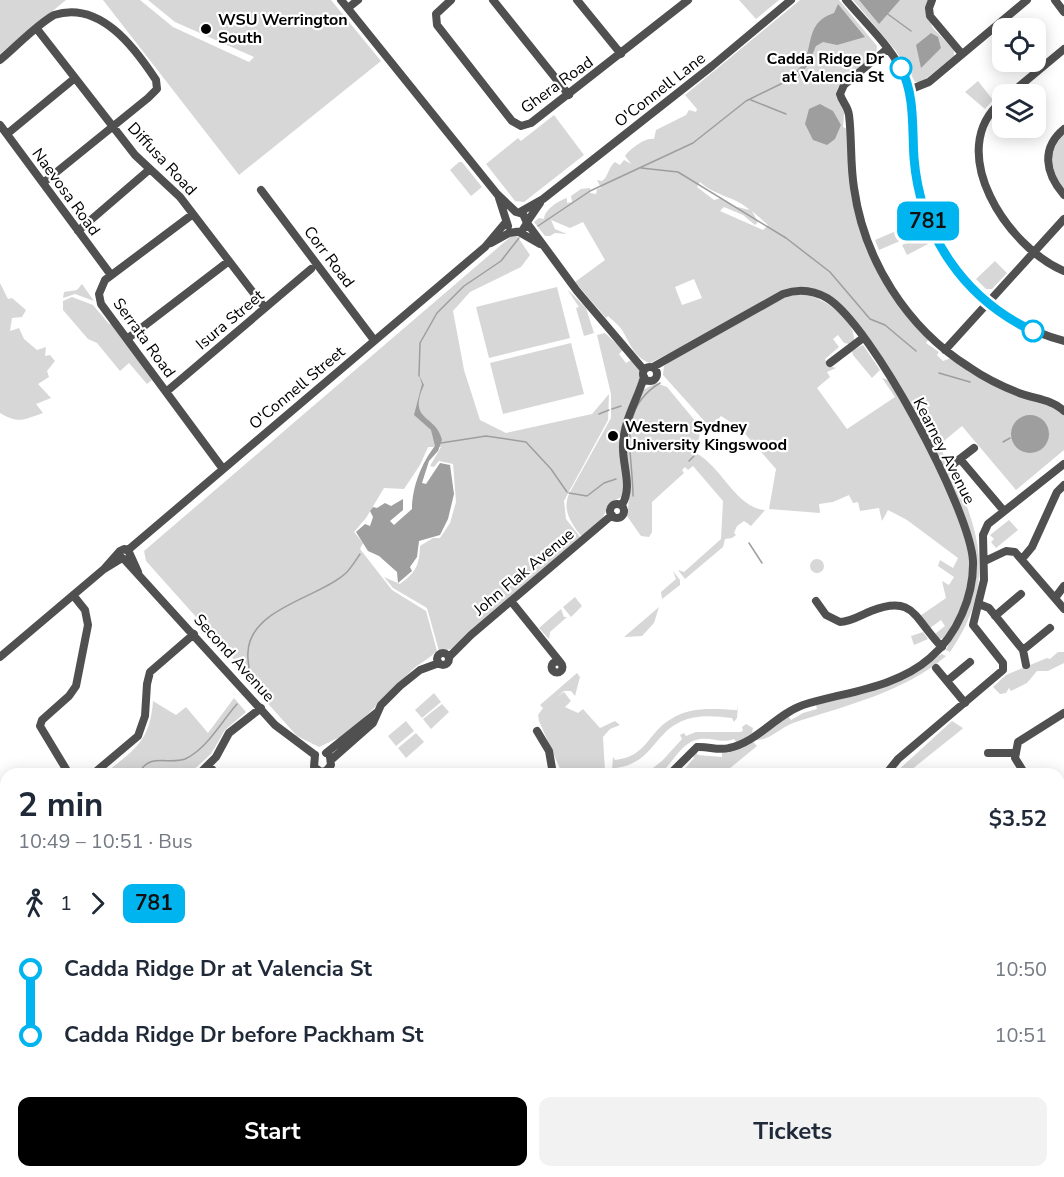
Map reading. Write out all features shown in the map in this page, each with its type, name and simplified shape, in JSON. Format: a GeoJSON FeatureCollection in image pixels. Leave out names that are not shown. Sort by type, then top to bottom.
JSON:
{"type":"FeatureCollection","features":[{"type":"Feature","properties":{"kind":"street"},"geometry":{"type":"LineString","coordinates":[[341,0],[497,194],[527,223],[577,291],[649,372]]}},
{"type":"Feature","properties":{"kind":"street"},"geometry":{"type":"LineString","coordinates":[[348,8],[358,0]]}},
{"type":"Feature","properties":{"kind":"street","name":"Ghera Road"},"geometry":{"type":"LineString","coordinates":[[451,0],[435,18],[441,32],[517,125],[531,123],[688,0]]}},
{"type":"Feature","properties":{"kind":"street"},"geometry":{"type":"LineString","coordinates":[[493,0],[569,94]]}},
{"type":"Feature","properties":{"kind":"street","name":"O'Connell Lane"},"geometry":{"type":"LineString","coordinates":[[518,212],[543,199],[705,72],[791,0]]}},
{"type":"Feature","properties":{"kind":"street"},"geometry":{"type":"LineString","coordinates":[[846,0],[900,66],[909,90],[915,174],[926,216],[951,264],[988,303],[1026,327],[1064,341]]}},
{"type":"Feature","properties":{"kind":"street"},"geometry":{"type":"LineString","coordinates":[[932,0],[929,8],[930,16],[962,54]]}},
{"type":"Feature","properties":{"kind":"street"},"geometry":{"type":"LineString","coordinates":[[909,90],[927,84],[1028,0]]}},
{"type":"Feature","properties":{"kind":"street"},"geometry":{"type":"LineString","coordinates":[[1055,0],[1064,12]]}},
{"type":"Feature","properties":{"kind":"street"},"geometry":{"type":"LineString","coordinates":[[582,2],[621,54]]}},
{"type":"Feature","properties":{"kind":"street"},"geometry":{"type":"LineString","coordinates":[[0,60],[56,14],[86,10],[106,18],[128,42],[158,85],[148,98],[43,183]]}},
{"type":"Feature","properties":{"kind":"street","name":"Diffusa Road"},"geometry":{"type":"LineString","coordinates":[[37,29],[112,126],[150,169],[180,197],[265,308]]}},
{"type":"Feature","properties":{"kind":"street"},"geometry":{"type":"LineString","coordinates":[[887,49],[845,84],[840,93],[849,113],[856,197],[867,240],[888,282],[916,321],[945,350],[988,379],[1054,404],[1064,411]]}},
{"type":"Feature","properties":{"kind":"street"},"geometry":{"type":"LineString","coordinates":[[1022,84],[1064,49]]}},
{"type":"Feature","properties":{"kind":"street"},"geometry":{"type":"LineString","coordinates":[[7,135],[75,78]]}},
{"type":"Feature","properties":{"kind":"street"},"geometry":{"type":"LineString","coordinates":[[992,111],[982,130],[984,175],[991,199],[1003,221],[1033,253],[1064,271]]}},
{"type":"Feature","properties":{"kind":"street","name":"Naevosa Road"},"geometry":{"type":"LineString","coordinates":[[0,125],[111,275]]}},
{"type":"Feature","properties":{"kind":"street"},"geometry":{"type":"LineString","coordinates":[[1064,129],[1052,141],[1047,159],[1052,177],[1064,195]]}},
{"type":"Feature","properties":{"kind":"street"},"geometry":{"type":"LineString","coordinates":[[78,231],[150,169]]}},
{"type":"Feature","properties":{"kind":"street","name":"Corr Road"},"geometry":{"type":"LineString","coordinates":[[261,190],[375,340]]}},
{"type":"Feature","properties":{"kind":"street"},"geometry":{"type":"LineString","coordinates":[[497,194],[509,228],[544,247]]}},
{"type":"Feature","properties":{"kind":"street","name":"O'Connell Lane"},"geometry":{"type":"LineString","coordinates":[[527,223],[543,199]]}},
{"type":"Feature","properties":{"kind":"street","name":"O'Connell Street"},"geometry":{"type":"LineString","coordinates":[[0,657],[104,569],[124,555],[484,247],[506,222],[508,216],[518,212]]}},
{"type":"Feature","properties":{"kind":"street","name":"Serrata Road"},"geometry":{"type":"LineString","coordinates":[[193,214],[111,275],[100,287],[101,304],[223,469]]}},
{"type":"Feature","properties":{"kind":"street"},"geometry":{"type":"LineString","coordinates":[[945,350],[1064,219]]}},
{"type":"Feature","properties":{"kind":"street","name":"O'Connell Street"},"geometry":{"type":"LineString","coordinates":[[484,247],[509,233],[518,232],[527,223]]}},
{"type":"Feature","properties":{"kind":"street"},"geometry":{"type":"LineString","coordinates":[[127,339],[229,261]]}},
{"type":"Feature","properties":{"kind":"street","name":"Isura Street"},"geometry":{"type":"LineString","coordinates":[[166,392],[311,269]]}},
{"type":"Feature","properties":{"kind":"street","name":"Kearney Avenue"},"geometry":{"type":"LineString","coordinates":[[649,372],[777,297],[797,291],[816,293],[834,303],[863,338],[929,444],[957,502],[969,539],[973,566],[970,591],[960,617],[942,647],[930,659],[904,674],[862,690],[800,706],[736,746],[717,749],[697,747],[676,768]]}},
{"type":"Feature","properties":{"kind":"street"},"geometry":{"type":"LineString","coordinates":[[830,363],[863,338]]}},
{"type":"Feature","properties":{"kind":"street","name":"John Flak Avenue"},"geometry":{"type":"LineString","coordinates":[[328,756],[373,723],[376,713],[405,681],[436,662],[446,665],[449,654],[612,515],[610,510],[613,505],[622,505],[627,491],[623,451],[625,427],[639,389],[649,372]]}},
{"type":"Feature","properties":{"kind":"street"},"geometry":{"type":"LineString","coordinates":[[952,465],[974,448]]}},
{"type":"Feature","properties":{"kind":"street"},"geometry":{"type":"LineString","coordinates":[[891,768],[898,759],[1004,669],[1003,664],[974,628],[973,621],[979,604],[986,561],[984,529],[1056,468],[1064,458]]}},
{"type":"Feature","properties":{"kind":"street"},"geometry":{"type":"LineString","coordinates":[[960,459],[1004,511]]}},
{"type":"Feature","properties":{"kind":"street"},"geometry":{"type":"LineString","coordinates":[[1056,468],[1064,464]]}},
{"type":"Feature","properties":{"kind":"street"},"geometry":{"type":"LineString","coordinates":[[1022,559],[1030,550],[1057,492],[1064,485]]}},
{"type":"Feature","properties":{"kind":"street"},"geometry":{"type":"LineString","coordinates":[[986,561],[1008,551],[1015,552],[1064,609]]}},
{"type":"Feature","properties":{"kind":"street","name":"Second Avenue"},"geometry":{"type":"LineString","coordinates":[[124,555],[284,733],[315,755]]}},
{"type":"Feature","properties":{"kind":"street"},"geometry":{"type":"LineString","coordinates":[[1055,598],[1064,586]]}},
{"type":"Feature","properties":{"kind":"street"},"geometry":{"type":"LineString","coordinates":[[995,616],[1021,594]]}},
{"type":"Feature","properties":{"kind":"street"},"geometry":{"type":"LineString","coordinates":[[65,768],[40,726],[42,720],[69,696],[76,686],[88,625],[85,610],[74,595]]}},
{"type":"Feature","properties":{"kind":"street"},"geometry":{"type":"LineString","coordinates":[[511,601],[560,662]]}},
{"type":"Feature","properties":{"kind":"street"},"geometry":{"type":"LineString","coordinates":[[816,601],[826,615],[840,622],[890,604],[899,604],[914,615],[942,647]]}},
{"type":"Feature","properties":{"kind":"street"},"geometry":{"type":"LineString","coordinates":[[979,604],[987,607],[1023,650],[1026,664]]}},
{"type":"Feature","properties":{"kind":"street"},"geometry":{"type":"LineString","coordinates":[[1023,650],[1050,628]]}},
{"type":"Feature","properties":{"kind":"street"},"geometry":{"type":"LineString","coordinates":[[100,768],[138,736],[144,720],[147,680],[150,672],[194,634]]}},
{"type":"Feature","properties":{"kind":"street"},"geometry":{"type":"LineString","coordinates":[[947,681],[970,662]]}},
{"type":"Feature","properties":{"kind":"street"},"geometry":{"type":"LineString","coordinates":[[936,668],[965,703]]}},
{"type":"Feature","properties":{"kind":"street"},"geometry":{"type":"LineString","coordinates":[[206,768],[229,733],[261,708]]}},
{"type":"Feature","properties":{"kind":"street"},"geometry":{"type":"LineString","coordinates":[[1021,768],[1014,753],[1022,738],[1064,713]]}},
{"type":"Feature","properties":{"kind":"street"},"geometry":{"type":"LineString","coordinates":[[537,731],[549,751],[552,768]]}},
{"type":"Feature","properties":{"kind":"street"},"geometry":{"type":"LineString","coordinates":[[988,753],[1014,753]]}},
{"type":"Feature","properties":{"kind":"street"},"geometry":{"type":"LineString","coordinates":[[316,768],[314,766],[315,755],[328,756],[329,768]]}},
{"type":"Feature","properties":{"kind":"shaded area"},"geometry":{"type":"Polygon","coordinates":[[[0,0],[66,0],[0,54],[0,0]]]}},
{"type":"Feature","properties":{"kind":"shaded area"},"geometry":{"type":"Polygon","coordinates":[[[103,0],[140,0],[173,27],[249,62],[254,57],[175,22],[148,0],[331,0],[381,61],[239,175],[103,0]]]}},
{"type":"Feature","properties":{"kind":"shaded area"},"geometry":{"type":"Polygon","coordinates":[[[739,0],[779,0],[756,19],[739,0]]]}},
{"type":"Feature","properties":{"kind":"shaded area"},"geometry":{"type":"Polygon","coordinates":[[[800,0],[839,0],[877,46],[876,54],[838,87],[836,93],[847,113],[844,114],[843,127],[847,129],[869,251],[929,339],[926,343],[939,352],[937,355],[943,361],[951,358],[1013,394],[1052,406],[1064,415],[1064,450],[1016,490],[962,426],[939,445],[964,498],[978,548],[979,573],[975,598],[966,625],[950,652],[946,650],[968,604],[973,542],[968,525],[943,466],[841,305],[827,294],[799,288],[650,363],[644,361],[636,353],[619,326],[608,316],[606,318],[575,282],[605,260],[583,222],[570,228],[551,220],[555,229],[567,234],[555,233],[545,236],[534,222],[539,218],[544,219],[549,209],[560,201],[567,198],[567,203],[572,202],[571,196],[581,189],[590,188],[590,193],[596,194],[597,189],[601,188],[597,180],[604,179],[615,162],[620,165],[624,160],[631,164],[625,156],[634,147],[646,140],[654,139],[656,130],[686,115],[689,110],[696,112],[697,109],[685,95],[800,0]],[[700,182],[697,187],[714,200],[721,198],[733,206],[750,210],[706,187],[700,182]],[[724,207],[720,211],[763,230],[768,225],[752,211],[758,222],[755,225],[743,215],[724,207]],[[694,279],[675,287],[682,305],[702,298],[694,279]]]}},
{"type":"Feature","properties":{"kind":"shaded area"},"geometry":{"type":"Polygon","coordinates":[[[853,0],[928,0],[932,27],[954,50],[954,56],[922,82],[915,82],[896,51],[853,0]]]}},
{"type":"Feature","properties":{"kind":"shaded area"},"geometry":{"type":"Polygon","coordinates":[[[859,0],[900,0],[879,24],[859,0]]]}},
{"type":"Feature","properties":{"kind":"shaded area"},"geometry":{"type":"Polygon","coordinates":[[[838,4],[865,37],[837,45],[823,42],[816,46],[807,66],[798,78],[797,71],[807,55],[813,31],[824,18],[834,13],[838,4]]]}},
{"type":"Feature","properties":{"kind":"shaded area"},"geometry":{"type":"Polygon","coordinates":[[[931,33],[938,37],[941,48],[921,68],[916,45],[931,33]]]}},
{"type":"Feature","properties":{"kind":"shaded area"},"geometry":{"type":"Polygon","coordinates":[[[978,81],[992,101],[985,109],[965,92],[978,81]]]}},
{"type":"Feature","properties":{"kind":"shaded area"},"geometry":{"type":"Polygon","coordinates":[[[820,104],[833,111],[841,125],[835,139],[827,145],[813,140],[805,124],[809,109],[820,104]]]}},
{"type":"Feature","properties":{"kind":"shaded area"},"geometry":{"type":"Polygon","coordinates":[[[554,115],[584,155],[524,202],[515,201],[486,164],[518,138],[521,141],[554,115]]]}},
{"type":"Feature","properties":{"kind":"shaded area"},"geometry":{"type":"Polygon","coordinates":[[[1064,134],[1064,189],[1053,168],[1052,161],[1055,148],[1064,134]]]}},
{"type":"Feature","properties":{"kind":"shaded area"},"geometry":{"type":"Polygon","coordinates":[[[462,162],[482,187],[471,196],[450,170],[462,162]]]}},
{"type":"Feature","properties":{"kind":"shaded area"},"geometry":{"type":"Polygon","coordinates":[[[896,231],[900,241],[879,250],[875,240],[896,231]]]}},
{"type":"Feature","properties":{"kind":"shaded area"},"geometry":{"type":"Polygon","coordinates":[[[515,233],[530,255],[521,267],[470,292],[453,311],[464,370],[480,420],[506,433],[592,414],[609,394],[608,420],[564,501],[566,519],[581,538],[451,649],[439,651],[427,608],[393,588],[384,577],[400,584],[405,580],[416,568],[420,546],[433,538],[440,538],[450,523],[456,502],[453,464],[439,461],[434,467],[430,466],[441,447],[428,447],[420,465],[404,489],[384,488],[366,518],[354,532],[363,543],[360,549],[392,590],[426,611],[437,651],[411,671],[340,740],[338,738],[319,747],[297,736],[253,687],[256,684],[146,561],[144,551],[515,233]]]}},
{"type":"Feature","properties":{"kind":"shaded area"},"geometry":{"type":"Polygon","coordinates":[[[924,235],[928,244],[907,255],[902,245],[924,235]]]}},
{"type":"Feature","properties":{"kind":"shaded area"},"geometry":{"type":"Polygon","coordinates":[[[995,261],[1007,273],[992,289],[986,289],[976,279],[995,261]]]}},
{"type":"Feature","properties":{"kind":"shaded area"},"geometry":{"type":"Polygon","coordinates":[[[0,283],[8,299],[12,298],[26,310],[22,317],[12,318],[10,331],[19,328],[24,339],[37,350],[46,347],[45,356],[50,355],[55,361],[47,371],[49,377],[38,384],[51,398],[36,404],[43,413],[21,420],[12,419],[0,413],[0,283]]]}},
{"type":"Feature","properties":{"kind":"shaded area"},"geometry":{"type":"Polygon","coordinates":[[[82,284],[94,301],[75,294],[63,298],[64,292],[77,290],[82,284]]]}},
{"type":"Feature","properties":{"kind":"shaded area"},"geometry":{"type":"Polygon","coordinates":[[[557,287],[570,338],[489,358],[476,307],[557,287]]]}},
{"type":"Feature","properties":{"kind":"shaded area"},"geometry":{"type":"Polygon","coordinates":[[[567,289],[586,308],[594,333],[584,336],[576,308],[579,307],[567,289]]]}},
{"type":"Feature","properties":{"kind":"shaded area"},"geometry":{"type":"Polygon","coordinates":[[[804,294],[836,310],[844,317],[853,332],[854,340],[849,344],[844,343],[838,335],[833,339],[839,347],[825,359],[829,366],[836,368],[827,372],[830,377],[817,388],[847,429],[895,397],[882,378],[888,380],[926,444],[959,516],[970,562],[969,582],[963,602],[944,638],[939,639],[935,634],[945,626],[941,620],[930,628],[920,616],[946,598],[942,581],[949,585],[954,577],[938,566],[940,560],[953,568],[958,558],[907,520],[888,510],[882,521],[879,508],[860,511],[858,502],[853,503],[849,495],[833,502],[819,504],[820,513],[769,509],[776,469],[740,428],[721,416],[713,425],[707,424],[663,375],[664,366],[669,362],[787,296],[804,294]]]}},
{"type":"Feature","properties":{"kind":"shaded area"},"geometry":{"type":"Polygon","coordinates":[[[72,297],[93,305],[109,324],[112,323],[152,380],[147,384],[129,363],[120,371],[97,343],[88,339],[63,310],[63,301],[72,297]]]}},
{"type":"Feature","properties":{"kind":"shaded area"},"geometry":{"type":"Polygon","coordinates":[[[605,333],[623,350],[619,354],[626,363],[633,359],[640,369],[641,376],[622,426],[623,496],[610,503],[601,521],[582,537],[568,516],[567,499],[611,418],[611,394],[597,335],[605,333]]]}},
{"type":"Feature","properties":{"kind":"shaded area"},"geometry":{"type":"Polygon","coordinates":[[[571,343],[584,394],[503,414],[490,363],[571,343]]]}},
{"type":"Feature","properties":{"kind":"shaded area"},"geometry":{"type":"Polygon","coordinates":[[[863,345],[880,370],[872,378],[853,355],[852,351],[863,345]]]}},
{"type":"Feature","properties":{"kind":"shaded area"},"geometry":{"type":"Polygon","coordinates":[[[419,375],[424,385],[419,406],[421,412],[439,432],[442,440],[438,451],[429,461],[422,483],[426,484],[440,463],[450,465],[454,494],[448,519],[440,535],[419,541],[417,557],[410,567],[412,571],[398,583],[397,572],[379,556],[368,551],[356,532],[365,524],[370,526],[373,517],[370,511],[373,507],[377,508],[385,503],[391,506],[403,499],[403,510],[390,521],[394,525],[412,509],[419,475],[435,446],[431,430],[414,415],[422,384],[419,375]]]}},
{"type":"Feature","properties":{"kind":"shaded area"},"geometry":{"type":"Polygon","coordinates":[[[656,383],[667,387],[701,428],[696,453],[714,468],[737,495],[755,508],[765,510],[751,526],[744,521],[737,526],[734,533],[736,535],[725,539],[723,547],[685,579],[678,570],[684,572],[721,539],[723,501],[693,466],[688,470],[685,467],[682,470],[684,473],[652,502],[652,532],[649,537],[641,536],[627,516],[630,490],[627,432],[643,390],[656,383]]]}},
{"type":"Feature","properties":{"kind":"shaded area"},"geometry":{"type":"Polygon","coordinates":[[[1030,415],[1037,416],[1043,421],[1048,427],[1048,441],[1043,447],[1037,452],[1030,453],[1023,452],[1017,447],[1012,441],[1011,434],[1012,427],[1017,421],[1023,416],[1030,415]]]}},
{"type":"Feature","properties":{"kind":"shaded area"},"geometry":{"type":"Polygon","coordinates":[[[1009,520],[1018,530],[996,548],[991,542],[994,539],[990,535],[1009,520]]]}},
{"type":"Feature","properties":{"kind":"shaded area"},"geometry":{"type":"Polygon","coordinates":[[[814,559],[820,559],[824,566],[820,573],[814,573],[810,569],[810,563],[814,559]]]}},
{"type":"Feature","properties":{"kind":"shaded area"},"geometry":{"type":"Polygon","coordinates":[[[673,571],[680,580],[680,585],[662,599],[661,592],[676,579],[673,571]]]}},
{"type":"Feature","properties":{"kind":"shaded area"},"geometry":{"type":"Polygon","coordinates":[[[575,597],[582,606],[571,617],[563,607],[575,597]]]}},
{"type":"Feature","properties":{"kind":"shaded area"},"geometry":{"type":"Polygon","coordinates":[[[659,607],[654,623],[642,636],[624,637],[659,607]]]}},
{"type":"Feature","properties":{"kind":"shaded area"},"geometry":{"type":"Polygon","coordinates":[[[561,609],[564,617],[567,617],[550,632],[549,639],[539,628],[561,609]]]}},
{"type":"Feature","properties":{"kind":"shaded area"},"geometry":{"type":"Polygon","coordinates":[[[923,632],[928,639],[914,645],[911,636],[923,632]]]}},
{"type":"Feature","properties":{"kind":"shaded area"},"geometry":{"type":"Polygon","coordinates":[[[1058,652],[1064,652],[1064,663],[1048,671],[1037,671],[1027,683],[1011,691],[1009,688],[1006,693],[1000,694],[993,687],[1006,675],[1047,658],[1050,659],[1058,652]]]}},
{"type":"Feature","properties":{"kind":"shaded area"},"geometry":{"type":"Polygon","coordinates":[[[942,654],[946,656],[930,669],[893,689],[793,723],[762,739],[753,739],[788,716],[791,720],[817,709],[816,705],[860,694],[942,654]]]}},
{"type":"Feature","properties":{"kind":"shaded area"},"geometry":{"type":"Polygon","coordinates":[[[577,673],[580,677],[575,696],[571,691],[564,691],[557,697],[564,692],[571,701],[565,707],[578,713],[583,709],[600,728],[615,721],[620,725],[610,729],[603,737],[605,768],[560,768],[539,721],[538,715],[543,708],[540,705],[577,673]]]}},
{"type":"Feature","properties":{"kind":"shaded area"},"geometry":{"type":"Polygon","coordinates":[[[434,693],[441,702],[422,718],[415,710],[434,693]]]}},
{"type":"Feature","properties":{"kind":"shaded area"},"geometry":{"type":"Polygon","coordinates":[[[234,698],[246,712],[225,730],[211,754],[196,768],[111,768],[132,751],[144,736],[153,701],[176,715],[186,707],[208,733],[234,698]]]}},
{"type":"Feature","properties":{"kind":"shaded area"},"geometry":{"type":"Polygon","coordinates":[[[442,704],[449,712],[431,729],[423,719],[442,704]]]}},
{"type":"Feature","properties":{"kind":"shaded area"},"geometry":{"type":"Polygon","coordinates":[[[738,705],[737,718],[734,722],[732,718],[712,716],[686,719],[664,734],[637,761],[612,768],[613,757],[615,760],[634,754],[663,725],[679,715],[703,709],[737,710],[738,705]]]}},
{"type":"Feature","properties":{"kind":"shaded area"},"geometry":{"type":"Polygon","coordinates":[[[406,721],[414,731],[396,746],[388,736],[406,721]]]}},
{"type":"Feature","properties":{"kind":"shaded area"},"geometry":{"type":"Polygon","coordinates":[[[952,721],[963,728],[913,768],[901,768],[952,721]]]}},
{"type":"Feature","properties":{"kind":"shaded area"},"geometry":{"type":"Polygon","coordinates":[[[746,724],[753,728],[752,733],[737,743],[734,739],[693,741],[682,748],[666,768],[653,768],[682,739],[680,735],[684,733],[686,736],[696,732],[740,732],[743,731],[742,727],[746,724]]]}},
{"type":"Feature","properties":{"kind":"shaded area"},"geometry":{"type":"Polygon","coordinates":[[[416,733],[424,742],[406,758],[398,748],[416,733]]]}},
{"type":"Feature","properties":{"kind":"shaded area"},"geometry":{"type":"Polygon","coordinates":[[[751,740],[757,746],[730,768],[685,768],[694,758],[692,754],[696,752],[698,755],[722,757],[722,752],[751,740]]]}},
{"type":"Feature","properties":{"kind":"waterway"},"geometry":{"type":"LineString","coordinates":[[885,12],[911,31]]}},
{"type":"Feature","properties":{"kind":"waterway"},"geometry":{"type":"LineString","coordinates":[[538,226],[590,191],[693,143],[746,101],[797,76]]}},
{"type":"Feature","properties":{"kind":"waterway"},"geometry":{"type":"LineString","coordinates":[[751,100],[786,114]]}},
{"type":"Feature","properties":{"kind":"waterway"},"geometry":{"type":"LineString","coordinates":[[641,168],[678,172],[786,238],[830,272],[870,319],[885,325],[916,351]]}},
{"type":"Feature","properties":{"kind":"waterway"},"geometry":{"type":"LineString","coordinates":[[419,376],[420,343],[437,313],[464,286],[501,261],[519,238]]}},
{"type":"Feature","properties":{"kind":"waterway"},"geometry":{"type":"LineString","coordinates":[[939,373],[970,382]]}},
{"type":"Feature","properties":{"kind":"waterway"},"geometry":{"type":"LineString","coordinates":[[633,496],[630,449],[632,419],[637,406],[646,394],[660,383]]}},
{"type":"Feature","properties":{"kind":"waterway"},"geometry":{"type":"LineString","coordinates":[[612,409],[621,406]]}},
{"type":"Feature","properties":{"kind":"waterway"},"geometry":{"type":"LineString","coordinates":[[599,414],[609,410]]}},
{"type":"Feature","properties":{"kind":"waterway"},"geometry":{"type":"LineString","coordinates":[[441,443],[486,436],[526,442],[551,469],[567,492]]}},
{"type":"Feature","properties":{"kind":"waterway"},"geometry":{"type":"LineString","coordinates":[[1003,442],[1010,438]]}},
{"type":"Feature","properties":{"kind":"waterway"},"geometry":{"type":"LineString","coordinates":[[689,461],[694,456]]}},
{"type":"Feature","properties":{"kind":"waterway"},"geometry":{"type":"LineString","coordinates":[[569,493],[587,496],[604,483],[616,479]]}},
{"type":"Feature","properties":{"kind":"waterway"},"geometry":{"type":"LineString","coordinates":[[749,543],[762,563]]}},
{"type":"Feature","properties":{"kind":"waterway"},"geometry":{"type":"LineString","coordinates":[[251,680],[248,652],[252,637],[260,625],[288,605],[334,582],[348,571],[360,554]]}},
{"type":"Feature","properties":{"kind":"waterway"},"geometry":{"type":"LineString","coordinates":[[142,768],[153,761],[179,760],[193,755],[207,742],[237,704]]}},
{"type":"Feature","properties":{"kind":"bus line","name":"781"},"geometry":{"type":"LineString","coordinates":[[901,68],[910,94],[915,174],[926,216],[936,240],[955,270],[968,285],[988,303],[1033,331]]}},
{"type":"Feature","properties":{"kind":"place","name":"WSU Werrington South"},"geometry":{"type":"Point","coordinates":[206,29]}},
{"type":"Feature","properties":{"kind":"place","name":"Cadda Ridge Dr at Valencia St"},"geometry":{"type":"Point","coordinates":[901,68]}},
{"type":"Feature","properties":{"kind":"place","name":"Western Sydney University Kingswood"},"geometry":{"type":"Point","coordinates":[613,436]}}]}
